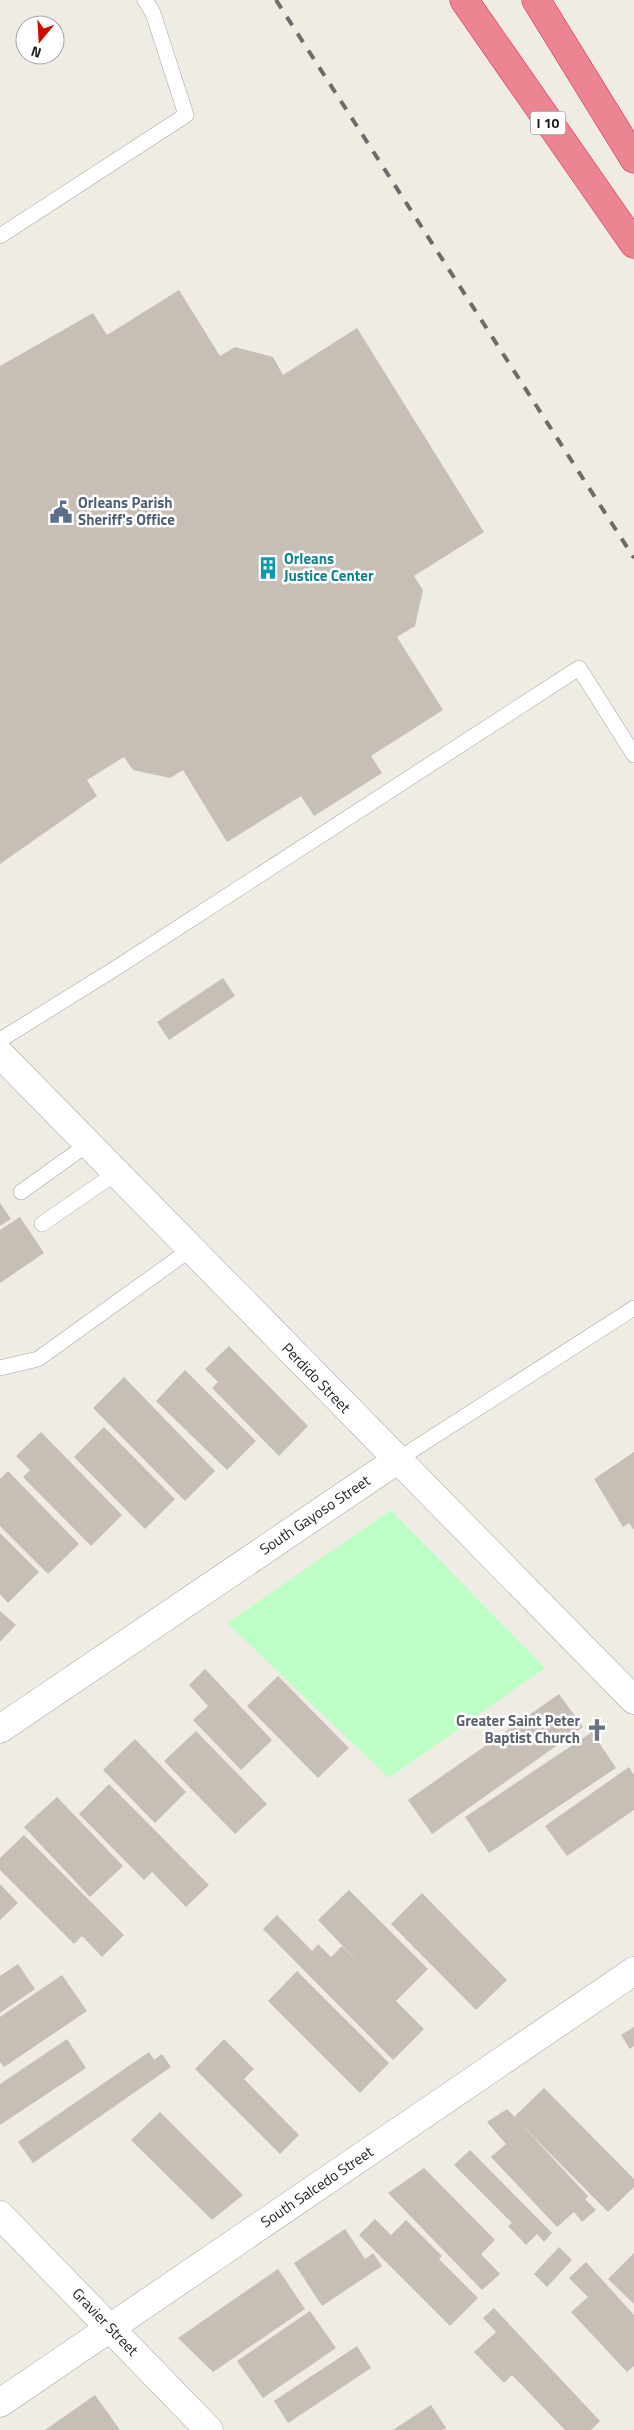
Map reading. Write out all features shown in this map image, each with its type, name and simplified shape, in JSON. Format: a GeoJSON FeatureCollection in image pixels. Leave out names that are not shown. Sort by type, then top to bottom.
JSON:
{"type":"FeatureCollection","features":[{"type":"Feature","properties":{"kind":"highway","name":"I 10"},"geometry":{"type":"LineString","coordinates":[[464,0],[634,244]]}},
{"type":"Feature","properties":{"kind":"highway"},"geometry":{"type":"LineString","coordinates":[[536,0],[634,159]]}},
{"type":"Feature","properties":{"kind":"street","name":"Perdido Street"},"geometry":{"type":"LineString","coordinates":[[1,1052],[116,1173],[634,1700]]}},
{"type":"Feature","properties":{"kind":"street","name":"South Gayoso Street"},"geometry":{"type":"LineString","coordinates":[[0,1729],[397,1460]]}},
{"type":"Feature","properties":{"kind":"street","name":"South Salcedo Street"},"geometry":{"type":"LineString","coordinates":[[0,2403],[634,1971]]}},
{"type":"Feature","properties":{"kind":"street","name":"Gravier Street"},"geometry":{"type":"LineString","coordinates":[[0,2215],[210,2430]]}},
{"type":"Feature","properties":{"kind":"lane"},"geometry":{"type":"LineString","coordinates":[[0,236],[186,115],[153,13],[145,0]]}},
{"type":"Feature","properties":{"kind":"lane"},"geometry":{"type":"LineString","coordinates":[[1,1052],[116,968],[579,668],[634,755]]}},
{"type":"Feature","properties":{"kind":"lane"},"geometry":{"type":"LineString","coordinates":[[21,1192],[88,1144]]}},
{"type":"Feature","properties":{"kind":"lane"},"geometry":{"type":"LineString","coordinates":[[42,1224],[116,1173]]}},
{"type":"Feature","properties":{"kind":"lane"},"geometry":{"type":"LineString","coordinates":[[0,1368],[38,1359],[191,1249]]}},
{"type":"Feature","properties":{"kind":"lane","name":"South Gayoso Street"},"geometry":{"type":"LineString","coordinates":[[397,1460],[634,1308]]}},
{"type":"Feature","properties":{"kind":"green space"},"geometry":{"type":"Polygon","coordinates":[[[391,1510],[545,1668],[389,1778],[227,1623],[391,1510]]]}},
{"type":"Feature","properties":{"kind":"building","name":"Orleans Justice Center"},"geometry":{"type":"Polygon","coordinates":[[[179,290],[220,356],[235,347],[273,357],[283,375],[357,328],[484,532],[414,576],[423,590],[415,626],[397,637],[443,710],[371,756],[382,773],[314,816],[301,796],[227,842],[183,770],[170,778],[133,770],[124,757],[87,780],[97,796],[0,864],[0,366],[93,313],[107,335],[179,290]]]}},
{"type":"Feature","properties":{"kind":"building"},"geometry":{"type":"Polygon","coordinates":[[[223,978],[235,996],[169,1040],[157,1022],[223,978]]]}},
{"type":"Feature","properties":{"kind":"building"},"geometry":{"type":"Polygon","coordinates":[[[0,1203],[11,1219],[0,1226],[0,1203]]]}},
{"type":"Feature","properties":{"kind":"building"},"geometry":{"type":"Polygon","coordinates":[[[20,1217],[44,1253],[0,1283],[0,1230],[20,1217]]]}},
{"type":"Feature","properties":{"kind":"building"},"geometry":{"type":"Polygon","coordinates":[[[229,1346],[308,1426],[279,1456],[212,1388],[218,1382],[205,1369],[229,1346]]]}},
{"type":"Feature","properties":{"kind":"building"},"geometry":{"type":"Polygon","coordinates":[[[185,1370],[256,1441],[227,1470],[156,1401],[185,1370]]]}},
{"type":"Feature","properties":{"kind":"building"},"geometry":{"type":"Polygon","coordinates":[[[124,1377],[215,1471],[185,1501],[93,1408],[124,1377]]]}},
{"type":"Feature","properties":{"kind":"building"},"geometry":{"type":"Polygon","coordinates":[[[104,1427],[175,1499],[145,1529],[74,1457],[104,1427]]]}},
{"type":"Feature","properties":{"kind":"building"},"geometry":{"type":"Polygon","coordinates":[[[41,1432],[122,1515],[91,1546],[23,1477],[30,1470],[16,1456],[41,1432]]]}},
{"type":"Feature","properties":{"kind":"building"},"geometry":{"type":"Polygon","coordinates":[[[634,1452],[634,1530],[629,1523],[623,1527],[594,1479],[634,1452]]]}},
{"type":"Feature","properties":{"kind":"building"},"geometry":{"type":"Polygon","coordinates":[[[8,1471],[79,1544],[48,1574],[0,1526],[0,1479],[8,1471]]]}},
{"type":"Feature","properties":{"kind":"building"},"geometry":{"type":"Polygon","coordinates":[[[0,1533],[39,1572],[8,1603],[0,1594],[0,1533]]]}},
{"type":"Feature","properties":{"kind":"building"},"geometry":{"type":"Polygon","coordinates":[[[0,1611],[16,1625],[0,1642],[0,1611]]]}},
{"type":"Feature","properties":{"kind":"building"},"geometry":{"type":"Polygon","coordinates":[[[205,1669],[272,1740],[241,1770],[193,1720],[208,1706],[189,1685],[205,1669]]]}},
{"type":"Feature","properties":{"kind":"building"},"geometry":{"type":"Polygon","coordinates":[[[278,1676],[349,1748],[318,1778],[247,1706],[278,1676]]]}},
{"type":"Feature","properties":{"kind":"building"},"geometry":{"type":"Polygon","coordinates":[[[559,1694],[583,1727],[432,1834],[408,1800],[559,1694]]]}},
{"type":"Feature","properties":{"kind":"building"},"geometry":{"type":"Polygon","coordinates":[[[196,1731],[267,1804],[235,1834],[164,1761],[196,1731]]]}},
{"type":"Feature","properties":{"kind":"building"},"geometry":{"type":"Polygon","coordinates":[[[592,1732],[616,1768],[489,1853],[465,1817],[592,1732]]]}},
{"type":"Feature","properties":{"kind":"building"},"geometry":{"type":"Polygon","coordinates":[[[135,1739],[186,1792],[155,1823],[103,1770],[135,1739]]]}},
{"type":"Feature","properties":{"kind":"building"},"geometry":{"type":"Polygon","coordinates":[[[629,1767],[634,1775],[634,1810],[567,1856],[545,1826],[629,1767]]]}},
{"type":"Feature","properties":{"kind":"building"},"geometry":{"type":"Polygon","coordinates":[[[109,1784],[209,1885],[186,1907],[152,1872],[144,1880],[79,1814],[109,1784]]]}},
{"type":"Feature","properties":{"kind":"building"},"geometry":{"type":"Polygon","coordinates":[[[57,1797],[123,1866],[90,1897],[24,1827],[57,1797]]]}},
{"type":"Feature","properties":{"kind":"building"},"geometry":{"type":"Polygon","coordinates":[[[24,1835],[124,1935],[102,1957],[82,1936],[74,1944],[0,1870],[0,1858],[24,1835]]]}},
{"type":"Feature","properties":{"kind":"building"},"geometry":{"type":"Polygon","coordinates":[[[0,1884],[18,1903],[0,1920],[0,1884]]]}},
{"type":"Feature","properties":{"kind":"building"},"geometry":{"type":"Polygon","coordinates":[[[349,1890],[428,1969],[396,2001],[424,2029],[393,2060],[263,1929],[277,1915],[312,1951],[318,1944],[331,1957],[342,1946],[360,1964],[318,1920],[349,1890]]]}},
{"type":"Feature","properties":{"kind":"building"},"geometry":{"type":"Polygon","coordinates":[[[422,1893],[507,1980],[476,2010],[391,1924],[422,1893]]]}},
{"type":"Feature","properties":{"kind":"building"},"geometry":{"type":"Polygon","coordinates":[[[18,1964],[35,1989],[0,2013],[0,1976],[18,1964]]]}},
{"type":"Feature","properties":{"kind":"building"},"geometry":{"type":"Polygon","coordinates":[[[297,1971],[389,2063],[360,2093],[268,2001],[297,1971]]]}},
{"type":"Feature","properties":{"kind":"building"},"geometry":{"type":"Polygon","coordinates":[[[62,1975],[87,2011],[4,2067],[0,2062],[0,2017],[62,1975]]]}},
{"type":"Feature","properties":{"kind":"building"},"geometry":{"type":"Polygon","coordinates":[[[634,2027],[634,2046],[630,2049],[621,2035],[634,2027]]]}},
{"type":"Feature","properties":{"kind":"building"},"geometry":{"type":"Polygon","coordinates":[[[67,2039],[86,2068],[0,2125],[0,2084],[67,2039]]]}},
{"type":"Feature","properties":{"kind":"building"},"geometry":{"type":"Polygon","coordinates":[[[224,2039],[254,2069],[244,2079],[299,2135],[280,2154],[195,2069],[224,2039]]]}},
{"type":"Feature","properties":{"kind":"building"},"geometry":{"type":"Polygon","coordinates":[[[149,2052],[154,2060],[162,2054],[171,2067],[33,2163],[18,2142],[149,2052]]]}},
{"type":"Feature","properties":{"kind":"building"},"geometry":{"type":"Polygon","coordinates":[[[544,2088],[634,2179],[634,2187],[608,2212],[514,2117],[544,2088]]]}},
{"type":"Feature","properties":{"kind":"building"},"geometry":{"type":"Polygon","coordinates":[[[507,2109],[588,2196],[585,2199],[596,2210],[582,2222],[574,2212],[557,2227],[491,2157],[506,2144],[487,2122],[507,2109]]]}},
{"type":"Feature","properties":{"kind":"building"},"geometry":{"type":"Polygon","coordinates":[[[160,2112],[243,2195],[212,2220],[131,2140],[160,2112]]]}},
{"type":"Feature","properties":{"kind":"building"},"geometry":{"type":"Polygon","coordinates":[[[470,2150],[552,2233],[544,2242],[537,2234],[526,2245],[508,2226],[512,2223],[454,2165],[470,2150]]]}},
{"type":"Feature","properties":{"kind":"building"},"geometry":{"type":"Polygon","coordinates":[[[424,2168],[495,2240],[481,2254],[500,2274],[482,2290],[388,2193],[424,2168]]]}},
{"type":"Feature","properties":{"kind":"building"},"geometry":{"type":"Polygon","coordinates":[[[375,2219],[391,2235],[406,2220],[442,2256],[439,2259],[478,2298],[450,2326],[359,2235],[375,2219]]]}},
{"type":"Feature","properties":{"kind":"building"},"geometry":{"type":"Polygon","coordinates":[[[345,2229],[365,2259],[373,2253],[382,2266],[322,2306],[294,2263],[345,2229]]]}},
{"type":"Feature","properties":{"kind":"building"},"geometry":{"type":"Polygon","coordinates":[[[559,2247],[572,2260],[547,2287],[534,2274],[559,2247]]]}},
{"type":"Feature","properties":{"kind":"building"},"geometry":{"type":"Polygon","coordinates":[[[634,2253],[634,2304],[608,2279],[634,2253]]]}},
{"type":"Feature","properties":{"kind":"building"},"geometry":{"type":"Polygon","coordinates":[[[586,2262],[634,2315],[634,2366],[627,2372],[571,2312],[588,2297],[569,2278],[586,2262]]]}},
{"type":"Feature","properties":{"kind":"building"},"geometry":{"type":"Polygon","coordinates":[[[278,2269],[305,2309],[213,2372],[178,2338],[278,2269]]]}},
{"type":"Feature","properties":{"kind":"building"},"geometry":{"type":"Polygon","coordinates":[[[494,2308],[600,2421],[591,2430],[565,2430],[512,2375],[504,2383],[474,2352],[496,2332],[483,2318],[494,2308]]]}},
{"type":"Feature","properties":{"kind":"building"},"geometry":{"type":"Polygon","coordinates":[[[310,2311],[336,2348],[263,2398],[237,2361],[310,2311]]]}},
{"type":"Feature","properties":{"kind":"building"},"geometry":{"type":"Polygon","coordinates":[[[357,2346],[371,2368],[288,2423],[274,2401],[357,2346]]]}},
{"type":"Feature","properties":{"kind":"building"},"geometry":{"type":"Polygon","coordinates":[[[95,2395],[120,2430],[45,2430],[95,2395]]]}},
{"type":"Feature","properties":{"kind":"building"},"geometry":{"type":"Polygon","coordinates":[[[431,2405],[446,2428],[443,2430],[393,2430],[431,2405]]]}},
{"type":"Feature","properties":{"kind":"railway"},"geometry":{"type":"LineString","coordinates":[[276,0],[634,558]]}},
{"type":"Feature","properties":{"kind":"place","name":"Orleans Parish Sheriff's Office"},"geometry":{"type":"Point","coordinates":[61,512]}},
{"type":"Feature","properties":{"kind":"place","name":"Orleans Justice Center"},"geometry":{"type":"Point","coordinates":[268,568]}},
{"type":"Feature","properties":{"kind":"place","name":"Greater Saint Peter Baptist Church"},"geometry":{"type":"Point","coordinates":[597,1730]}}]}
